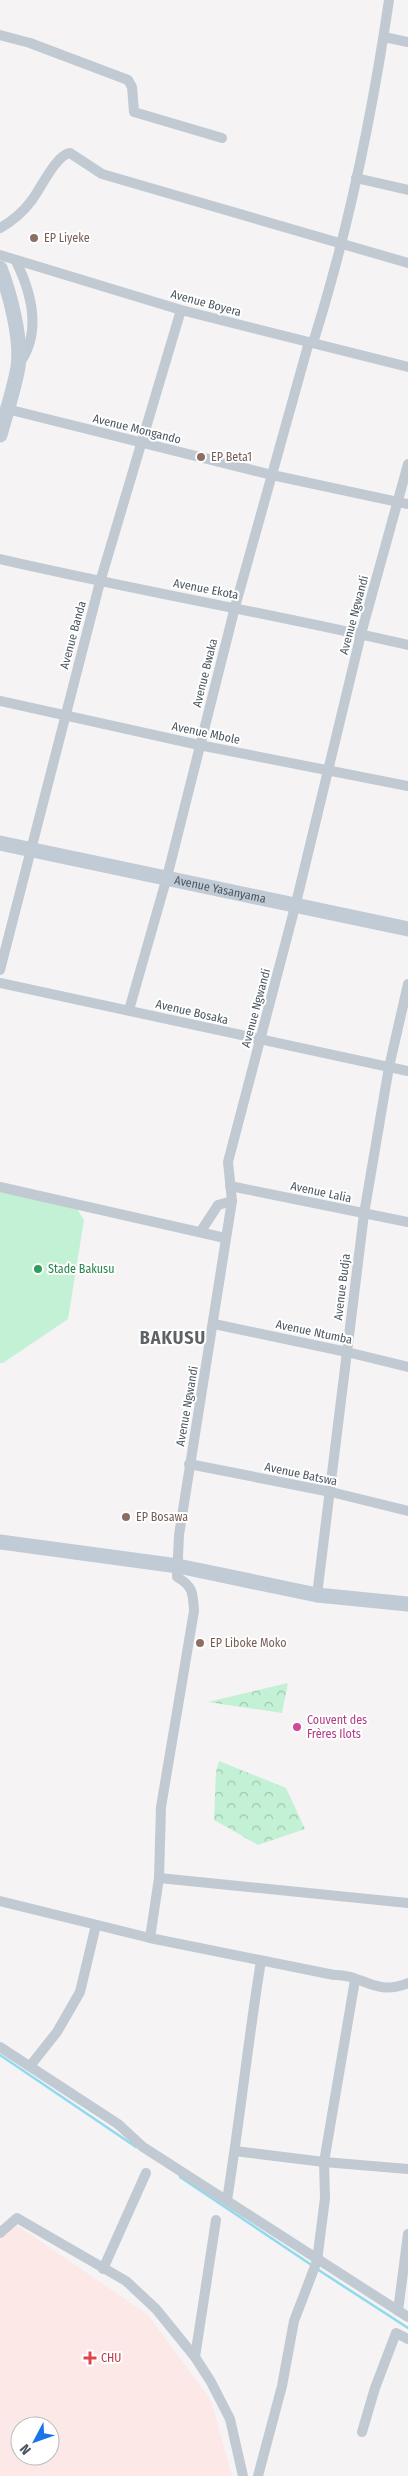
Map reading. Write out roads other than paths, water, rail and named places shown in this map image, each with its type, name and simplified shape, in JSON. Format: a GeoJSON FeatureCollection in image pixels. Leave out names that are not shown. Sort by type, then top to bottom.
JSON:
{"type":"FeatureCollection","features":[{"type":"Feature","properties":{"kind":"street","name":"Avenue Bwaka"},"geometry":{"type":"LineString","coordinates":[[129,1010],[167,877],[235,607],[311,343],[342,245],[379,71],[389,0]]}},
{"type":"Feature","properties":{"kind":"street"},"geometry":{"type":"LineString","coordinates":[[0,35],[30,43],[128,80],[132,87],[134,112],[222,138]]}},
{"type":"Feature","properties":{"kind":"street"},"geometry":{"type":"LineString","coordinates":[[384,37],[408,42]]}},
{"type":"Feature","properties":{"kind":"street"},"geometry":{"type":"LineString","coordinates":[[0,228],[18,216],[32,201],[57,161],[65,154],[70,153],[102,174],[408,263]]}},
{"type":"Feature","properties":{"kind":"street"},"geometry":{"type":"LineString","coordinates":[[356,178],[408,190]]}},
{"type":"Feature","properties":{"kind":"street","name":"Avenue Boyera"},"geometry":{"type":"LineString","coordinates":[[0,256],[181,310],[408,368]]}},
{"type":"Feature","properties":{"kind":"street"},"geometry":{"type":"LineString","coordinates":[[0,435],[18,365],[29,347],[33,318],[26,281],[16,261]]}},
{"type":"Feature","properties":{"kind":"street"},"geometry":{"type":"LineString","coordinates":[[0,268],[11,306],[16,333],[18,365]]}},
{"type":"Feature","properties":{"kind":"street","name":"Avenue Banda"},"geometry":{"type":"LineString","coordinates":[[0,970],[100,582],[181,310]]}},
{"type":"Feature","properties":{"kind":"street","name":"Avenue Mongando"},"geometry":{"type":"LineString","coordinates":[[7,409],[272,475],[408,504]]}},
{"type":"Feature","properties":{"kind":"street","name":"Avenue Ngwandi"},"geometry":{"type":"LineString","coordinates":[[178,1566],[179,1535],[189,1464],[214,1324],[225,1238],[232,1201],[228,1162],[296,903],[361,634],[408,464]]}},
{"type":"Feature","properties":{"kind":"street","name":"Avenue Ekota"},"geometry":{"type":"LineString","coordinates":[[0,559],[100,582],[235,607],[408,645]]}},
{"type":"Feature","properties":{"kind":"street","name":"Avenue Mbole"},"geometry":{"type":"LineString","coordinates":[[0,702],[200,745],[408,786]]}},
{"type":"Feature","properties":{"kind":"street","name":"Avenue Yasanyama"},"geometry":{"type":"LineString","coordinates":[[0,843],[296,903],[408,929]]}},
{"type":"Feature","properties":{"kind":"street","name":"Avenue Bosaka"},"geometry":{"type":"LineString","coordinates":[[0,983],[408,1071]]}},
{"type":"Feature","properties":{"kind":"street","name":"Avenue Budja"},"geometry":{"type":"LineString","coordinates":[[317,1596],[364,1214],[389,1067],[408,984]]}},
{"type":"Feature","properties":{"kind":"street","name":"Avenue Lalia"},"geometry":{"type":"LineString","coordinates":[[230,1186],[408,1222]]}},
{"type":"Feature","properties":{"kind":"street"},"geometry":{"type":"LineString","coordinates":[[0,1187],[225,1238]]}},
{"type":"Feature","properties":{"kind":"street"},"geometry":{"type":"LineString","coordinates":[[200,1231],[218,1205],[232,1201]]}},
{"type":"Feature","properties":{"kind":"street","name":"Avenue Ntumba"},"geometry":{"type":"LineString","coordinates":[[214,1324],[347,1352],[408,1368]]}},
{"type":"Feature","properties":{"kind":"street","name":"Avenue Batswa"},"geometry":{"type":"LineString","coordinates":[[189,1464],[331,1492],[408,1511]]}},
{"type":"Feature","properties":{"kind":"street"},"geometry":{"type":"LineString","coordinates":[[0,1542],[178,1566],[317,1596],[408,1604]]}},
{"type":"Feature","properties":{"kind":"street"},"geometry":{"type":"LineString","coordinates":[[150,1938],[159,1878],[162,1807],[194,1611],[193,1591],[189,1584],[177,1577],[178,1566]]}},
{"type":"Feature","properties":{"kind":"street"},"geometry":{"type":"LineString","coordinates":[[159,1878],[408,1903]]}},
{"type":"Feature","properties":{"kind":"street"},"geometry":{"type":"LineString","coordinates":[[0,1901],[150,1938],[334,1975],[347,1975],[355,1980],[391,1989],[408,1983]]}},
{"type":"Feature","properties":{"kind":"street"},"geometry":{"type":"LineString","coordinates":[[30,2066],[57,2032],[80,1992],[96,1926]]}},
{"type":"Feature","properties":{"kind":"street"},"geometry":{"type":"LineString","coordinates":[[227,2200],[260,1961]]}},
{"type":"Feature","properties":{"kind":"street"},"geometry":{"type":"LineString","coordinates":[[258,2476],[282,2386],[294,2321],[318,2261],[325,2198],[324,2162],[355,1980]]}},
{"type":"Feature","properties":{"kind":"street"},"geometry":{"type":"LineString","coordinates":[[0,2047],[118,2124],[144,2147],[318,2261],[408,2317]]}},
{"type":"Feature","properties":{"kind":"street"},"geometry":{"type":"LineString","coordinates":[[235,2151],[324,2162],[408,2169]]}},
{"type":"Feature","properties":{"kind":"street"},"geometry":{"type":"LineString","coordinates":[[103,2269],[146,2173]]}},
{"type":"Feature","properties":{"kind":"street"},"geometry":{"type":"LineString","coordinates":[[0,2233],[17,2218],[126,2281],[156,2309],[195,2357],[212,2382],[230,2418],[243,2476]]}},
{"type":"Feature","properties":{"kind":"street"},"geometry":{"type":"LineString","coordinates":[[195,2357],[216,2220]]}},
{"type":"Feature","properties":{"kind":"street"},"geometry":{"type":"LineString","coordinates":[[398,2311],[408,2234]]}},
{"type":"Feature","properties":{"kind":"street"},"geometry":{"type":"LineString","coordinates":[[362,2432],[375,2388],[396,2333],[408,2338]]}},
{"type":"Feature","properties":{"kind":"waterway"},"geometry":{"type":"LineString","coordinates":[[0,2055],[136,2147]]}},
{"type":"Feature","properties":{"kind":"waterway"},"geometry":{"type":"LineString","coordinates":[[180,2177],[313,2266]]}},
{"type":"Feature","properties":{"kind":"waterway"},"geometry":{"type":"LineString","coordinates":[[317,2269],[408,2328]]}},
{"type":"Feature","properties":{"kind":"place","name":"EP Liyeke"},"geometry":{"type":"Point","coordinates":[34,238]}},
{"type":"Feature","properties":{"kind":"place","name":"EP Beta1"},"geometry":{"type":"Point","coordinates":[201,457]}},
{"type":"Feature","properties":{"kind":"place","name":"Stade Bakusu"},"geometry":{"type":"Point","coordinates":[38,1269]}},
{"type":"Feature","properties":{"kind":"place","name":"EP Bosawa"},"geometry":{"type":"Point","coordinates":[126,1517]}},
{"type":"Feature","properties":{"kind":"place","name":"EP Liboke Moko"},"geometry":{"type":"Point","coordinates":[200,1643]}},
{"type":"Feature","properties":{"kind":"place","name":"Couvent des Frères Ilots"},"geometry":{"type":"Point","coordinates":[297,1727]}},
{"type":"Feature","properties":{"kind":"place","name":"CHU"},"geometry":{"type":"Point","coordinates":[90,2358]}},
{"type":"Feature","properties":{"kind":"district","name":"BAKUSU"},"geometry":{"type":"Point","coordinates":[173,1338]}}]}
